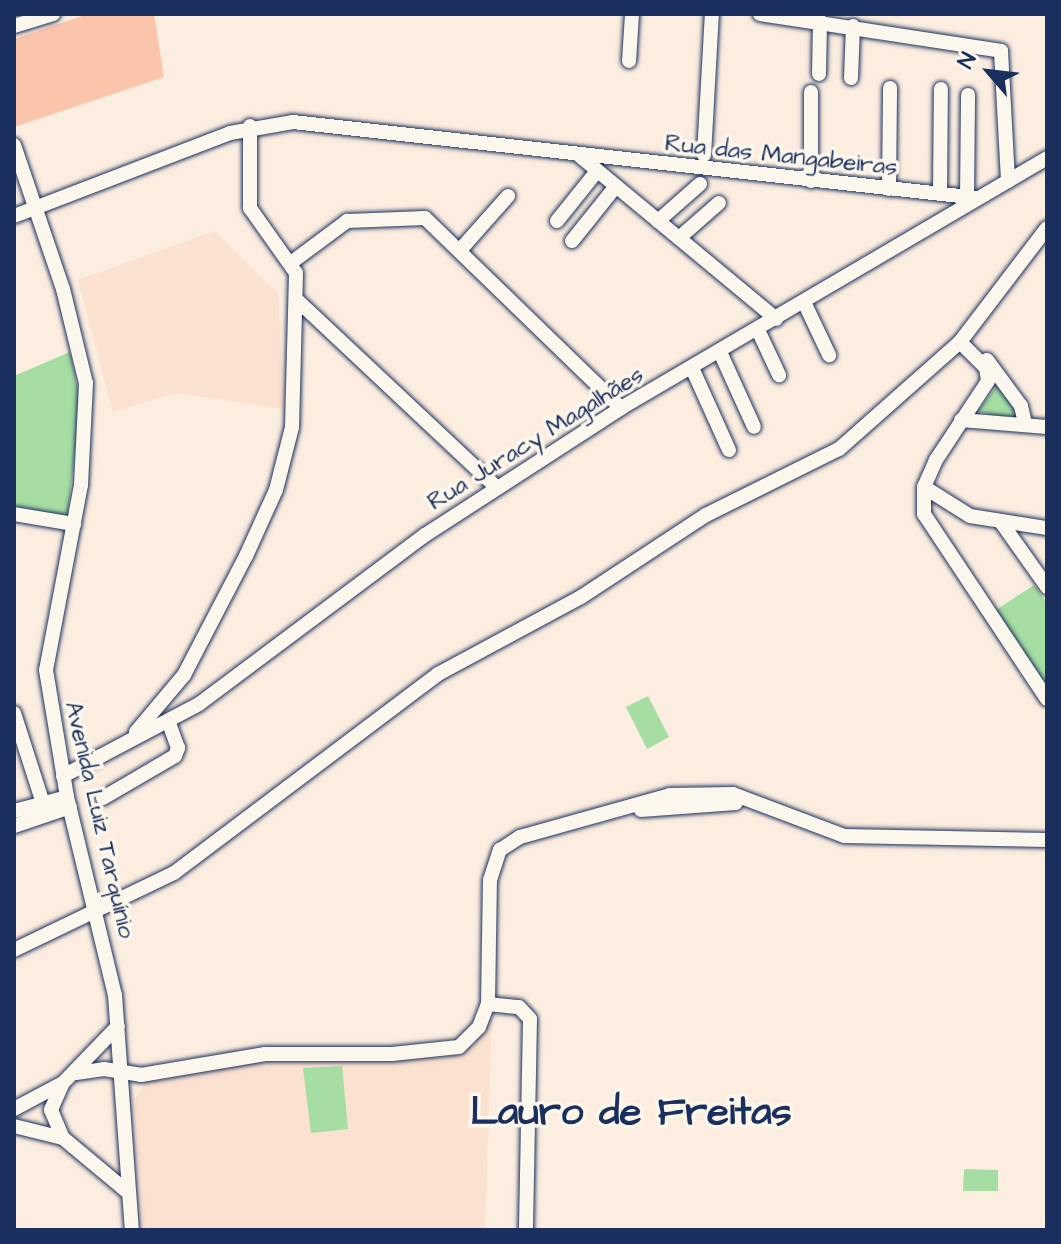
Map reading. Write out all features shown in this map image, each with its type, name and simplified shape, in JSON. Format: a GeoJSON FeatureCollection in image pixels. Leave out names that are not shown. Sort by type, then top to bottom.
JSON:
{"type":"FeatureCollection","features":[{"type":"Feature","properties":{"kind":"street"},"geometry":{"type":"LineString","coordinates":[[14,26],[53,14]]}},
{"type":"Feature","properties":{"kind":"street"},"geometry":{"type":"LineString","coordinates":[[629,61],[632,14]]}},
{"type":"Feature","properties":{"kind":"street"},"geometry":{"type":"LineString","coordinates":[[704,14],[708,69]]}},
{"type":"Feature","properties":{"kind":"street"},"geometry":{"type":"LineString","coordinates":[[704,155],[712,14]]}},
{"type":"Feature","properties":{"kind":"street"},"geometry":{"type":"LineString","coordinates":[[760,14],[1001,51],[1008,181]]}},
{"type":"Feature","properties":{"kind":"street"},"geometry":{"type":"LineString","coordinates":[[819,74],[820,21]]}},
{"type":"Feature","properties":{"kind":"street"},"geometry":{"type":"LineString","coordinates":[[851,78],[853,26]]}},
{"type":"Feature","properties":{"kind":"street"},"geometry":{"type":"LineString","coordinates":[[889,189],[890,88]]}},
{"type":"Feature","properties":{"kind":"street"},"geometry":{"type":"LineString","coordinates":[[940,194],[941,89]]}},
{"type":"Feature","properties":{"kind":"street"},"geometry":{"type":"LineString","coordinates":[[811,92],[811,181]]}},
{"type":"Feature","properties":{"kind":"street"},"geometry":{"type":"LineString","coordinates":[[968,95],[972,197]]}},
{"type":"Feature","properties":{"kind":"street","name":"Rua das Mangabeiras"},"geometry":{"type":"LineString","coordinates":[[14,216],[36,205],[250,126],[293,122],[972,197]]}},
{"type":"Feature","properties":{"kind":"street"},"geometry":{"type":"LineString","coordinates":[[132,737],[184,675],[276,490],[292,427],[298,301],[292,262],[250,208],[250,126]]}},
{"type":"Feature","properties":{"kind":"street","name":"Avenida Luiz Tarquínio"},"geometry":{"type":"LineString","coordinates":[[14,145],[36,205],[86,383],[89,415],[74,524],[46,670],[68,802],[97,912],[118,1026],[132,1230]]}},
{"type":"Feature","properties":{"kind":"street"},"geometry":{"type":"LineString","coordinates":[[580,156],[776,319]]}},
{"type":"Feature","properties":{"kind":"street","name":"Rua Juracy Magalhães"},"geometry":{"type":"LineString","coordinates":[[63,776],[132,737],[169,723],[496,487],[621,408],[758,330],[972,197],[1008,181],[1047,158]]}},
{"type":"Feature","properties":{"kind":"street"},"geometry":{"type":"LineString","coordinates":[[557,221],[597,171]]}},
{"type":"Feature","properties":{"kind":"street"},"geometry":{"type":"LineString","coordinates":[[658,221],[700,184]]}},
{"type":"Feature","properties":{"kind":"street"},"geometry":{"type":"LineString","coordinates":[[572,241],[616,186]]}},
{"type":"Feature","properties":{"kind":"street"},"geometry":{"type":"LineString","coordinates":[[461,249],[508,196]]}},
{"type":"Feature","properties":{"kind":"street"},"geometry":{"type":"LineString","coordinates":[[679,238],[719,203]]}},
{"type":"Feature","properties":{"kind":"street"},"geometry":{"type":"LineString","coordinates":[[292,262],[334,227],[363,218],[425,218],[461,249],[621,408]]}},
{"type":"Feature","properties":{"kind":"street"},"geometry":{"type":"LineString","coordinates":[[14,950],[97,912],[222,842],[333,749],[438,674],[581,597],[706,515],[839,449],[964,338],[1047,228]]}},
{"type":"Feature","properties":{"kind":"street"},"geometry":{"type":"LineString","coordinates":[[298,301],[496,487]]}},
{"type":"Feature","properties":{"kind":"street"},"geometry":{"type":"LineString","coordinates":[[804,302],[829,355]]}},
{"type":"Feature","properties":{"kind":"street"},"geometry":{"type":"LineString","coordinates":[[758,330],[779,375]]}},
{"type":"Feature","properties":{"kind":"street"},"geometry":{"type":"LineString","coordinates":[[964,338],[989,373],[924,487],[933,535],[1047,699]]}},
{"type":"Feature","properties":{"kind":"street"},"geometry":{"type":"LineString","coordinates":[[964,338],[1021,406],[1025,424]]}},
{"type":"Feature","properties":{"kind":"street"},"geometry":{"type":"LineString","coordinates":[[720,352],[754,427]]}},
{"type":"Feature","properties":{"kind":"street"},"geometry":{"type":"LineString","coordinates":[[692,368],[729,450]]}},
{"type":"Feature","properties":{"kind":"street"},"geometry":{"type":"LineString","coordinates":[[961,420],[1047,427]]}},
{"type":"Feature","properties":{"kind":"street"},"geometry":{"type":"LineString","coordinates":[[924,487],[970,516],[1047,528]]}},
{"type":"Feature","properties":{"kind":"street"},"geometry":{"type":"LineString","coordinates":[[14,514],[74,524]]}},
{"type":"Feature","properties":{"kind":"street"},"geometry":{"type":"LineString","coordinates":[[1001,522],[1047,587]]}},
{"type":"Feature","properties":{"kind":"street"},"geometry":{"type":"LineString","coordinates":[[14,713],[42,800]]}},
{"type":"Feature","properties":{"kind":"street"},"geometry":{"type":"LineString","coordinates":[[103,798],[175,756],[178,748],[169,723]]}},
{"type":"Feature","properties":{"kind":"street"},"geometry":{"type":"LineString","coordinates":[[76,1073],[104,1069],[141,1075],[265,1054],[445,1052],[471,1037],[488,1004],[490,880],[500,850],[520,837],[621,811],[708,796],[787,814],[844,836],[1047,840]]}},
{"type":"Feature","properties":{"kind":"street"},"geometry":{"type":"LineString","coordinates":[[14,826],[23,813],[42,800],[68,802]]}},
{"type":"Feature","properties":{"kind":"street"},"geometry":{"type":"LineString","coordinates":[[23,813],[68,802]]}},
{"type":"Feature","properties":{"kind":"street"},"geometry":{"type":"LineString","coordinates":[[488,1004],[519,1007],[530,1019],[526,1230]]}},
{"type":"Feature","properties":{"kind":"street"},"geometry":{"type":"LineString","coordinates":[[14,1109],[76,1073],[118,1026]]}},
{"type":"Feature","properties":{"kind":"street"},"geometry":{"type":"LineString","coordinates":[[104,1069],[123,1090],[141,1075]]}},
{"type":"Feature","properties":{"kind":"street"},"geometry":{"type":"LineString","coordinates":[[63,1083],[51,1110],[63,1138]]}},
{"type":"Feature","properties":{"kind":"street"},"geometry":{"type":"LineString","coordinates":[[14,1126],[63,1138],[97,1161],[129,1193]]}},
{"type":"Feature","properties":{"kind":"street"},"geometry":{"type":"LineString","coordinates":[[97,1161],[126,1152]]}},
{"type":"Feature","properties":{"kind":"shaded area"},"geometry":{"type":"Polygon","coordinates":[[[215,231],[278,293],[284,409],[176,393],[113,412],[78,280],[215,231]]]}},
{"type":"Feature","properties":{"kind":"shaded area"},"geometry":{"type":"Polygon","coordinates":[[[492,1019],[485,1230],[143,1230],[133,1100],[147,1082],[258,1058],[444,1058],[473,1047],[492,1019]]]}},
{"type":"Feature","properties":{"kind":"green space"},"geometry":{"type":"Polygon","coordinates":[[[70,352],[81,404],[67,518],[14,509],[14,376],[70,352]]]}},
{"type":"Feature","properties":{"kind":"green space"},"geometry":{"type":"Polygon","coordinates":[[[998,384],[1019,413],[1012,421],[978,411],[998,384]]]}},
{"type":"Feature","properties":{"kind":"green space"},"geometry":{"type":"Polygon","coordinates":[[[1034,585],[1047,603],[1047,696],[993,612],[1034,585]]]}},
{"type":"Feature","properties":{"kind":"green space"},"geometry":{"type":"Polygon","coordinates":[[[648,696],[669,737],[647,749],[626,707],[648,696]]]}},
{"type":"Feature","properties":{"kind":"green space"},"geometry":{"type":"Polygon","coordinates":[[[342,1066],[348,1129],[311,1133],[303,1068],[342,1066]]]}},
{"type":"Feature","properties":{"kind":"green space"},"geometry":{"type":"Polygon","coordinates":[[[964,1169],[998,1170],[998,1191],[963,1191],[964,1169]]]}},
{"type":"Feature","properties":{"kind":"building"},"geometry":{"type":"Polygon","coordinates":[[[88,14],[154,14],[164,77],[14,127],[14,39],[88,14]]]}},
{"type":"Feature","properties":{"kind":"district","name":"Lauro de Freitas"},"geometry":{"type":"Point","coordinates":[631,1113]}}]}
